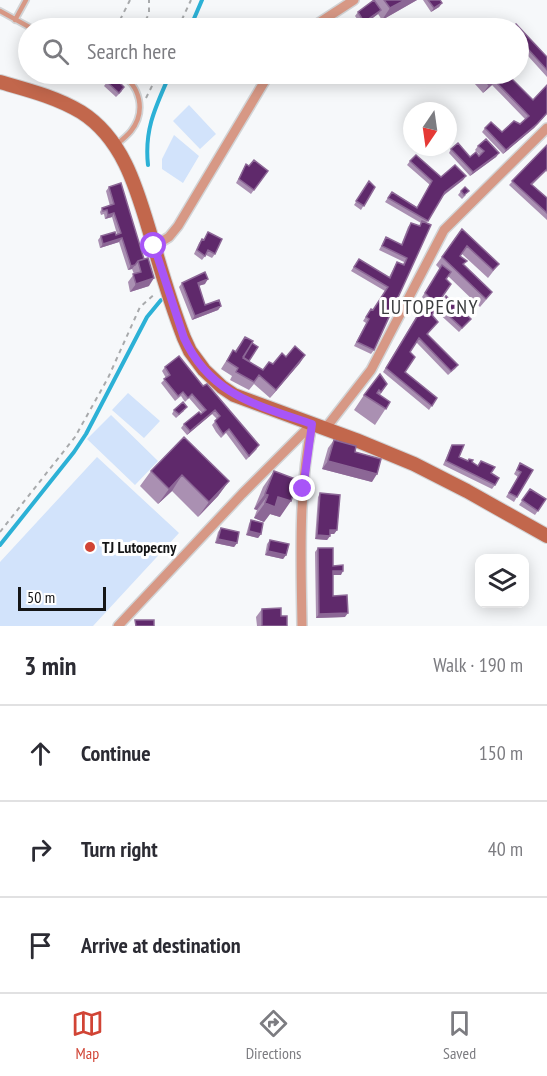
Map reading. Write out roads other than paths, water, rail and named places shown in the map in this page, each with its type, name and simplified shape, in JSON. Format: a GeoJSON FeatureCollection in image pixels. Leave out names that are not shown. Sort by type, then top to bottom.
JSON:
{"type":"FeatureCollection","features":[{"type":"Feature","properties":{"kind":"main road"},"geometry":{"type":"LineString","coordinates":[[0,82],[40,93],[75,109],[93,122],[115,146],[128,167],[167,289],[190,351],[222,387],[246,401],[414,464],[547,536]]}},
{"type":"Feature","properties":{"kind":"street"},"geometry":{"type":"LineString","coordinates":[[326,18],[354,0]]}},
{"type":"Feature","properties":{"kind":"street"},"geometry":{"type":"LineString","coordinates":[[154,246],[168,237],[178,226],[263,84]]}},
{"type":"Feature","properties":{"kind":"street"},"geometry":{"type":"LineString","coordinates":[[118,626],[242,494],[318,427],[371,370],[444,230],[547,129]]}},
{"type":"Feature","properties":{"kind":"street"},"geometry":{"type":"LineString","coordinates":[[302,626],[302,514],[307,454],[318,427]]}},
{"type":"Feature","properties":{"kind":"lane"},"geometry":{"type":"LineString","coordinates":[[15,20],[26,0]]}},
{"type":"Feature","properties":{"kind":"lane"},"geometry":{"type":"LineString","coordinates":[[0,11],[18,22]]}},
{"type":"Feature","properties":{"kind":"lane"},"geometry":{"type":"LineString","coordinates":[[115,146],[130,133],[135,125],[140,104],[134,84]]}},
{"type":"Feature","properties":{"kind":"waterway"},"geometry":{"type":"LineString","coordinates":[[194,18],[202,0]]}},
{"type":"Feature","properties":{"kind":"waterway"},"geometry":{"type":"LineString","coordinates":[[148,165],[150,129],[166,84]]}},
{"type":"Feature","properties":{"kind":"waterway"},"geometry":{"type":"LineString","coordinates":[[0,545],[86,434],[147,317],[161,300]]}},
{"type":"Feature","properties":{"kind":"place","name":"TJ Lutopecny"},"geometry":{"type":"Point","coordinates":[90,547]}},
{"type":"Feature","properties":{"kind":"district","name":"LUTOPECNY"},"geometry":{"type":"Point","coordinates":[430,307]}}]}
